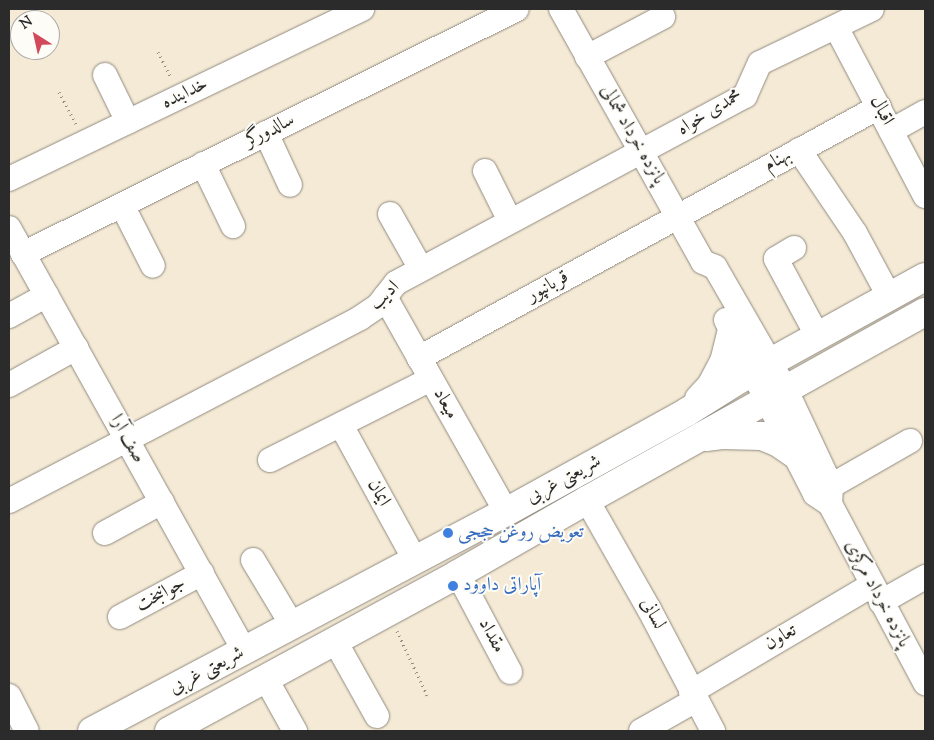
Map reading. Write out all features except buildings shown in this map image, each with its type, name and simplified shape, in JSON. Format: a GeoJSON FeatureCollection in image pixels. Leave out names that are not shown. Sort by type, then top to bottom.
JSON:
{"type":"FeatureCollection","features":[{"type":"Feature","properties":{"kind":"main road","name":"شریعتی غربی"},"geometry":{"type":"LineString","coordinates":[[92,731],[506,512],[925,277]]}},
{"type":"Feature","properties":{"kind":"main road","name":"شریعتی غربی"},"geometry":{"type":"LineString","coordinates":[[169,731],[458,574],[697,438],[925,312]]}},
{"type":"Feature","properties":{"kind":"main road"},"geometry":{"type":"LineString","coordinates":[[687,412],[711,386],[724,362],[732,330]]}},
{"type":"Feature","properties":{"kind":"main road"},"geometry":{"type":"LineString","coordinates":[[697,438],[722,435],[762,436],[777,442],[795,454]]}},
{"type":"Feature","properties":{"kind":"street","name":"خدابنده"},"geometry":{"type":"LineString","coordinates":[[9,179],[362,9]]}},
{"type":"Feature","properties":{"kind":"street","name":"سالدورگر"},"geometry":{"type":"LineString","coordinates":[[23,254],[517,9]]}},
{"type":"Feature","properties":{"kind":"street","name":"پانزده خرداد شمالی"},"geometry":{"type":"LineString","coordinates":[[561,9],[702,262],[715,268],[776,394]]}},
{"type":"Feature","properties":{"kind":"street","name":"محمدی خواه"},"geometry":{"type":"LineString","coordinates":[[641,152],[745,96],[760,63],[872,9]]}},
{"type":"Feature","properties":{"kind":"street"},"geometry":{"type":"LineString","coordinates":[[587,57],[663,17]]}},
{"type":"Feature","properties":{"kind":"street","name":"اقبال"},"geometry":{"type":"LineString","coordinates":[[836,27],[925,196]]}},
{"type":"Feature","properties":{"kind":"street"},"geometry":{"type":"LineString","coordinates":[[105,75],[128,122]]}},
{"type":"Feature","properties":{"kind":"street","name":"بهنام"},"geometry":{"type":"LineString","coordinates":[[677,216],[879,107]]}},
{"type":"Feature","properties":{"kind":"street"},"geometry":{"type":"LineString","coordinates":[[891,131],[925,112]]}},
{"type":"Feature","properties":{"kind":"street"},"geometry":{"type":"LineString","coordinates":[[266,133],[290,185]]}},
{"type":"Feature","properties":{"kind":"street"},"geometry":{"type":"LineString","coordinates":[[799,150],[855,233],[890,298]]}},
{"type":"Feature","properties":{"kind":"street","name":"ادیب"},"geometry":{"type":"LineString","coordinates":[[9,501],[360,318],[378,306],[396,283],[641,152]]}},
{"type":"Feature","properties":{"kind":"street"},"geometry":{"type":"LineString","coordinates":[[203,164],[233,226]]}},
{"type":"Feature","properties":{"kind":"street"},"geometry":{"type":"LineString","coordinates":[[485,171],[510,221]]}},
{"type":"Feature","properties":{"kind":"street"},"geometry":{"type":"LineString","coordinates":[[122,205],[153,266]]}},
{"type":"Feature","properties":{"kind":"street"},"geometry":{"type":"LineString","coordinates":[[390,214],[421,269]]}},
{"type":"Feature","properties":{"kind":"street","name":"قربانپور"},"geometry":{"type":"LineString","coordinates":[[419,358],[677,216]]}},
{"type":"Feature","properties":{"kind":"street","name":"صف آرا"},"geometry":{"type":"LineString","coordinates":[[9,228],[244,651]]}},
{"type":"Feature","properties":{"kind":"street"},"geometry":{"type":"LineString","coordinates":[[794,248],[776,259],[818,337]]}},
{"type":"Feature","properties":{"kind":"street","name":"پانزده خرداد شمالی"},"geometry":{"type":"LineString","coordinates":[[702,262],[700,274],[732,330],[762,368]]}},
{"type":"Feature","properties":{"kind":"street"},"geometry":{"type":"LineString","coordinates":[[9,316],[47,295]]}},
{"type":"Feature","properties":{"kind":"street","name":"میعاد"},"geometry":{"type":"LineString","coordinates":[[385,297],[506,512]]}},
{"type":"Feature","properties":{"kind":"street"},"geometry":{"type":"LineString","coordinates":[[9,385],[76,348]]}},
{"type":"Feature","properties":{"kind":"street"},"geometry":{"type":"LineString","coordinates":[[270,460],[432,379]]}},
{"type":"Feature","properties":{"kind":"street","name":"پانزده خرداد مرکزی"},"geometry":{"type":"LineString","coordinates":[[776,394],[795,454],[815,494],[831,495]]}},
{"type":"Feature","properties":{"kind":"street","name":"پانزده خرداد مرکزی"},"geometry":{"type":"LineString","coordinates":[[776,394],[831,495],[876,594],[925,683]]}},
{"type":"Feature","properties":{"kind":"street","name":"ایمان"},"geometry":{"type":"LineString","coordinates":[[341,425],[415,560]]}},
{"type":"Feature","properties":{"kind":"street"},"geometry":{"type":"LineString","coordinates":[[831,495],[910,441]]}},
{"type":"Feature","properties":{"kind":"street","name":"لسانی"},"geometry":{"type":"LineString","coordinates":[[587,500],[649,609],[713,731]]}},
{"type":"Feature","properties":{"kind":"street"},"geometry":{"type":"LineString","coordinates":[[105,533],[162,502]]}},
{"type":"Feature","properties":{"kind":"street"},"geometry":{"type":"LineString","coordinates":[[253,560],[292,625]]}},
{"type":"Feature","properties":{"kind":"street","name":"جوانبخت"},"geometry":{"type":"LineString","coordinates":[[120,616],[202,573]]}},
{"type":"Feature","properties":{"kind":"street","name":"مقداد"},"geometry":{"type":"LineString","coordinates":[[458,574],[510,672]]}},
{"type":"Feature","properties":{"kind":"street","name":"تعاون"},"geometry":{"type":"LineString","coordinates":[[641,731],[693,696],[876,594],[925,577]]}},
{"type":"Feature","properties":{"kind":"street"},"geometry":{"type":"LineString","coordinates":[[335,641],[377,716]]}},
{"type":"Feature","properties":{"kind":"street"},"geometry":{"type":"LineString","coordinates":[[266,679],[295,731]]}},
{"type":"Feature","properties":{"kind":"street"},"geometry":{"type":"LineString","coordinates":[[9,696],[27,731]]}},
{"type":"Feature","properties":{"kind":"path"},"geometry":{"type":"LineString","coordinates":[[158,52],[180,96]]}},
{"type":"Feature","properties":{"kind":"path"},"geometry":{"type":"LineString","coordinates":[[60,92],[86,142]]}},
{"type":"Feature","properties":{"kind":"path"},"geometry":{"type":"LineString","coordinates":[[388,612],[428,695]]}},
{"type":"Feature","properties":{"kind":"place","name":"تعویض روغن حججی"},"geometry":{"type":"Point","coordinates":[448,533]}},
{"type":"Feature","properties":{"kind":"place","name":"آپاراتی داوود"},"geometry":{"type":"Point","coordinates":[453,586]}}]}
